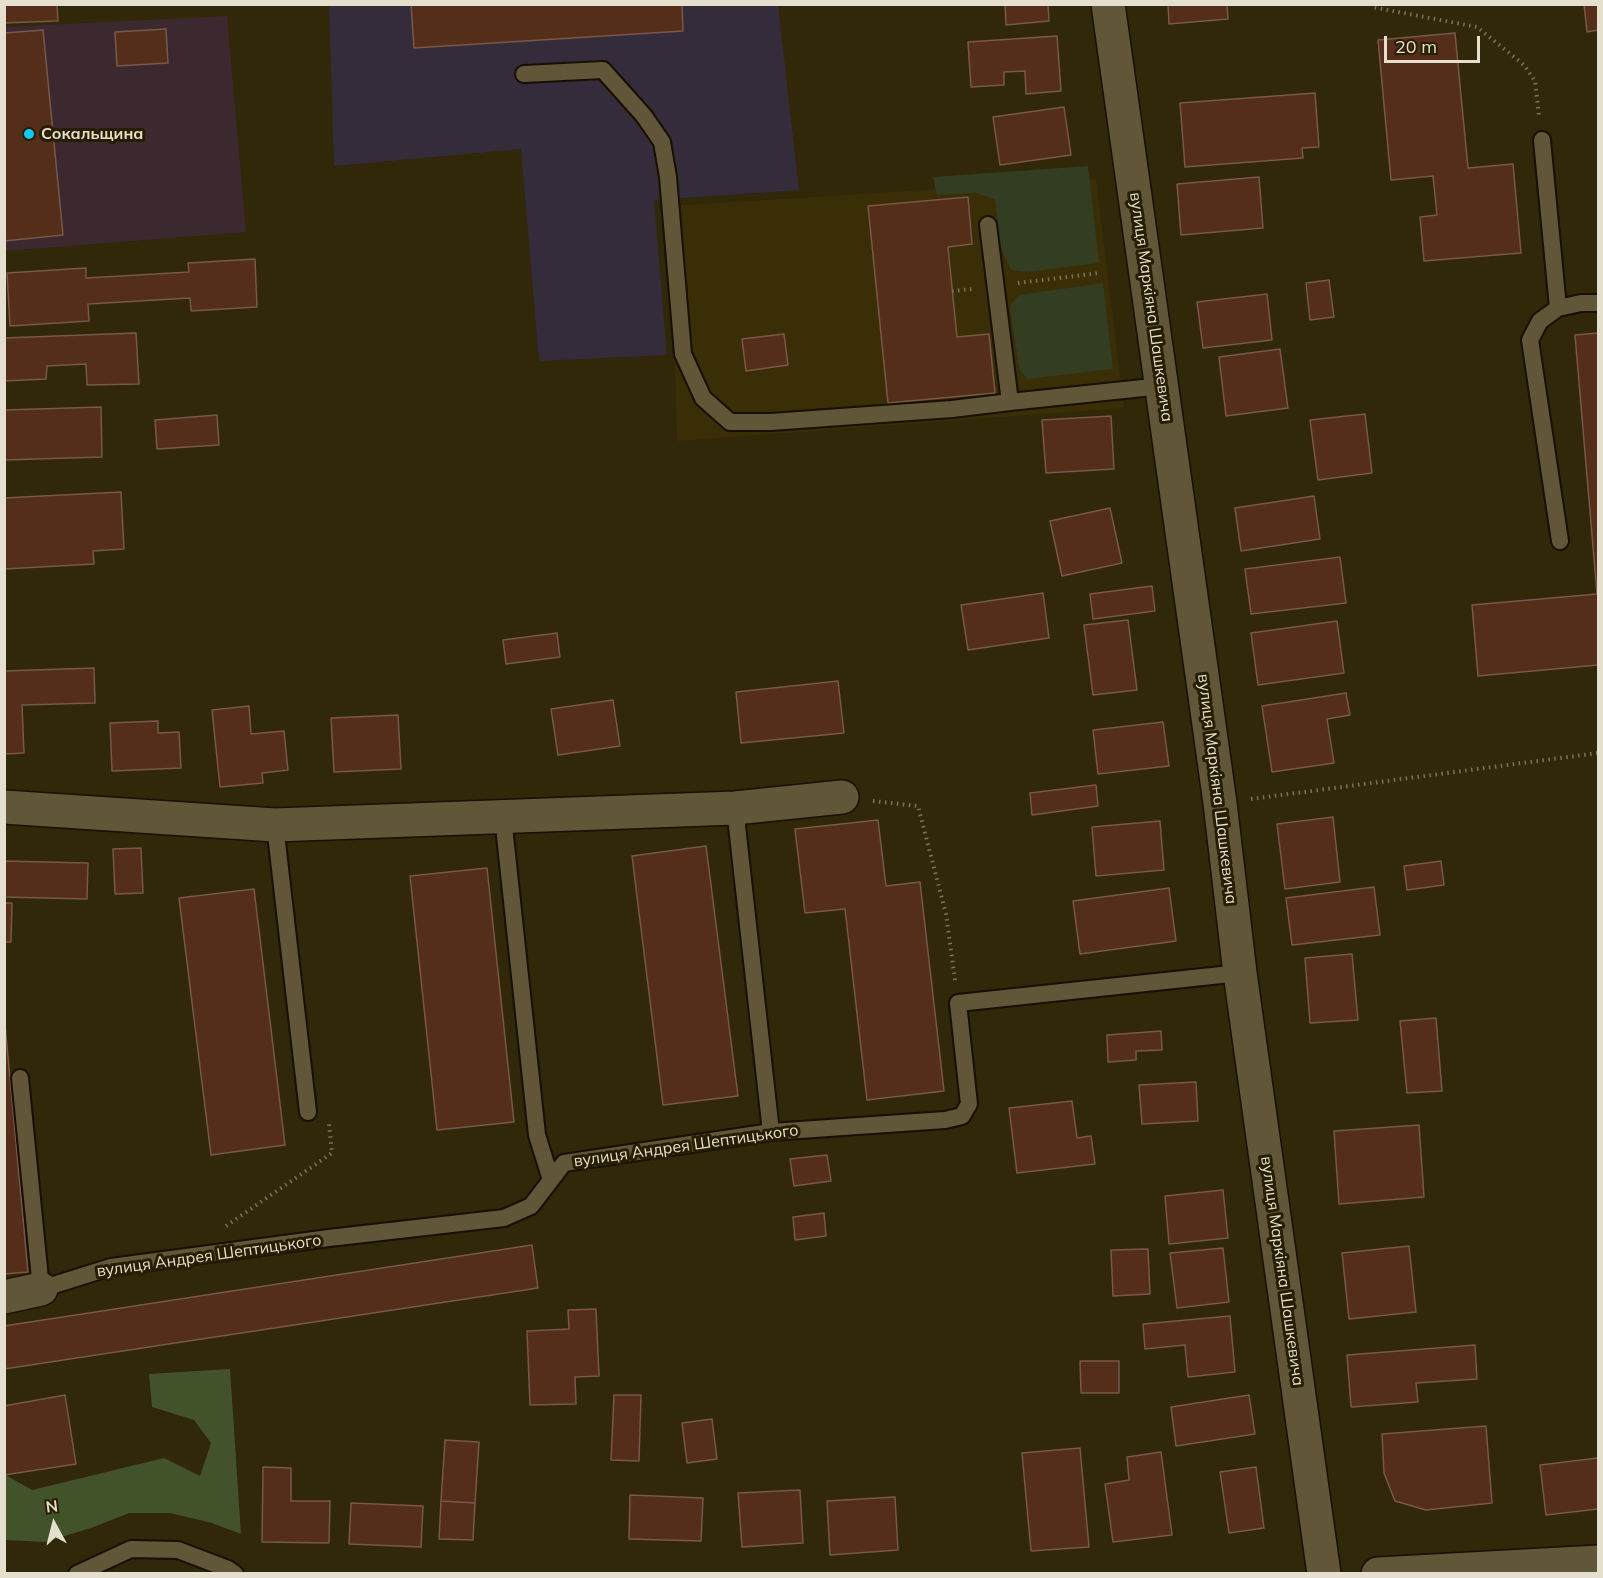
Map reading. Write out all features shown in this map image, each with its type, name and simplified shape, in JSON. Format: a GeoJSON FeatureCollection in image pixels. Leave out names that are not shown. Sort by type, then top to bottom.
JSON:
{"type":"FeatureCollection","features":[{"type":"Feature","properties":{"kind":"street","name":"вулиця Маркіяна Шашкевича"},"geometry":{"type":"LineString","coordinates":[[1108,4],[1220,803],[1240,973],[1324,1574]]}},
{"type":"Feature","properties":{"kind":"street"},"geometry":{"type":"LineString","coordinates":[[4,807],[275,825],[735,808],[842,797]]}},
{"type":"Feature","properties":{"kind":"street","name":"вулиця Андрея Шептицького"},"geometry":{"type":"LineString","coordinates":[[4,1297],[41,1289]]}},
{"type":"Feature","properties":{"kind":"street"},"geometry":{"type":"LineString","coordinates":[[1378,1574],[1599,1562]]}},
{"type":"Feature","properties":{"kind":"lane"},"geometry":{"type":"LineString","coordinates":[[524,74],[603,70],[644,116],[662,142],[668,177],[683,354],[703,398],[730,422],[771,422],[952,409],[1162,386]]}},
{"type":"Feature","properties":{"kind":"lane"},"geometry":{"type":"LineString","coordinates":[[1542,140],[1558,308]]}},
{"type":"Feature","properties":{"kind":"lane"},"geometry":{"type":"LineString","coordinates":[[987,225],[1010,402]]}},
{"type":"Feature","properties":{"kind":"lane"},"geometry":{"type":"LineString","coordinates":[[1560,541],[1530,340],[1540,321],[1558,308],[1581,303],[1599,303]]}},
{"type":"Feature","properties":{"kind":"lane"},"geometry":{"type":"LineString","coordinates":[[735,808],[771,1132]]}},
{"type":"Feature","properties":{"kind":"lane"},"geometry":{"type":"LineString","coordinates":[[503,817],[537,1135],[552,1179]]}},
{"type":"Feature","properties":{"kind":"lane"},"geometry":{"type":"LineString","coordinates":[[275,825],[308,1113]]}},
{"type":"Feature","properties":{"kind":"lane"},"geometry":{"type":"LineString","coordinates":[[958,1003],[1240,973]]}},
{"type":"Feature","properties":{"kind":"lane","name":"вулиця Андрея Шептицького"},"geometry":{"type":"LineString","coordinates":[[41,1289],[111,1267],[329,1238],[504,1218],[531,1206],[564,1163],[771,1132],[945,1120],[962,1116],[969,1104],[958,1003]]}},
{"type":"Feature","properties":{"kind":"lane"},"geometry":{"type":"LineString","coordinates":[[20,1078],[41,1289]]}},
{"type":"Feature","properties":{"kind":"lane"},"geometry":{"type":"LineString","coordinates":[[77,1574],[130,1549],[178,1550],[228,1569],[235,1574]]}},
{"type":"Feature","properties":{"kind":"path"},"geometry":{"type":"LineString","coordinates":[[1371,4],[1372,7],[1477,27],[1511,53],[1524,65],[1534,81],[1542,140]]}},
{"type":"Feature","properties":{"kind":"path"},"geometry":{"type":"LineString","coordinates":[[952,291],[1100,273]]}},
{"type":"Feature","properties":{"kind":"path"},"geometry":{"type":"LineString","coordinates":[[1220,803],[1599,753]]}},
{"type":"Feature","properties":{"kind":"path"},"geometry":{"type":"LineString","coordinates":[[842,797],[918,806],[946,914],[958,1003]]}},
{"type":"Feature","properties":{"kind":"shaded area"},"geometry":{"type":"Polygon","coordinates":[[[329,5],[778,5],[799,190],[654,200],[667,355],[539,361],[521,149],[334,166],[329,5]]]}},
{"type":"Feature","properties":{"kind":"shaded area"},"geometry":{"type":"Polygon","coordinates":[[[227,16],[246,232],[5,251],[4,27],[227,16]]]}},
{"type":"Feature","properties":{"kind":"shaded area"},"geometry":{"type":"Polygon","coordinates":[[[1096,179],[1124,408],[677,441],[671,206],[1096,179]]]}},
{"type":"Feature","properties":{"kind":"green space"},"geometry":{"type":"Polygon","coordinates":[[[1088,166],[1099,263],[1027,272],[1011,270],[1001,248],[995,199],[975,193],[937,195],[933,177],[1088,166]]]}},
{"type":"Feature","properties":{"kind":"green space"},"geometry":{"type":"Polygon","coordinates":[[[1103,283],[1113,369],[1027,379],[1019,368],[1010,306],[1019,295],[1103,283]]]}},
{"type":"Feature","properties":{"kind":"green space"},"geometry":{"type":"Polygon","coordinates":[[[230,1369],[241,1534],[212,1523],[170,1513],[129,1513],[45,1542],[5,1540],[4,1474],[32,1490],[164,1458],[200,1476],[211,1443],[194,1420],[152,1407],[149,1374],[230,1369]]]}},
{"type":"Feature","properties":{"kind":"building"},"geometry":{"type":"Polygon","coordinates":[[[4,4],[57,4],[58,21],[4,23],[4,4]]]}},
{"type":"Feature","properties":{"kind":"building"},"geometry":{"type":"Polygon","coordinates":[[[411,4],[682,4],[683,31],[414,48],[411,4]]]}},
{"type":"Feature","properties":{"kind":"building"},"geometry":{"type":"Polygon","coordinates":[[[1005,4],[1048,4],[1049,21],[1006,25],[1005,4]]]}},
{"type":"Feature","properties":{"kind":"building"},"geometry":{"type":"Polygon","coordinates":[[[1168,4],[1227,4],[1228,19],[1169,24],[1168,4]]]}},
{"type":"Feature","properties":{"kind":"building"},"geometry":{"type":"Polygon","coordinates":[[[1584,4],[1598,4],[1598,30],[1587,32],[1584,4]]]}},
{"type":"Feature","properties":{"kind":"building"},"geometry":{"type":"Polygon","coordinates":[[[166,29],[168,63],[117,66],[115,32],[166,29]]]}},
{"type":"Feature","properties":{"kind":"building","name":"Сокальщина"},"geometry":{"type":"Polygon","coordinates":[[[43,30],[63,235],[4,241],[4,33],[43,30]]]}},
{"type":"Feature","properties":{"kind":"building"},"geometry":{"type":"Polygon","coordinates":[[[1455,33],[1468,168],[1513,164],[1521,253],[1424,261],[1420,217],[1437,215],[1433,176],[1391,180],[1378,40],[1455,33]]]}},
{"type":"Feature","properties":{"kind":"building"},"geometry":{"type":"Polygon","coordinates":[[[1057,36],[1061,91],[1026,94],[1025,71],[1004,72],[1004,85],[971,87],[968,42],[1057,36]]]}},
{"type":"Feature","properties":{"kind":"building"},"geometry":{"type":"Polygon","coordinates":[[[1315,93],[1319,147],[1302,148],[1303,158],[1185,167],[1180,103],[1315,93]]]}},
{"type":"Feature","properties":{"kind":"building"},"geometry":{"type":"Polygon","coordinates":[[[1064,107],[1071,155],[1000,165],[993,117],[1064,107]]]}},
{"type":"Feature","properties":{"kind":"building"},"geometry":{"type":"Polygon","coordinates":[[[1259,177],[1263,228],[1181,235],[1177,184],[1259,177]]]}},
{"type":"Feature","properties":{"kind":"building"},"geometry":{"type":"Polygon","coordinates":[[[968,197],[972,244],[948,247],[957,337],[989,334],[995,393],[888,403],[868,206],[968,197]]]}},
{"type":"Feature","properties":{"kind":"building"},"geometry":{"type":"Polygon","coordinates":[[[255,259],[257,307],[191,311],[190,298],[88,304],[89,321],[10,326],[7,273],[86,268],[86,278],[189,272],[188,263],[255,259]]]}},
{"type":"Feature","properties":{"kind":"building"},"geometry":{"type":"Polygon","coordinates":[[[1329,280],[1334,317],[1310,320],[1306,283],[1329,280]]]}},
{"type":"Feature","properties":{"kind":"building"},"geometry":{"type":"Polygon","coordinates":[[[1267,294],[1272,340],[1203,348],[1197,302],[1267,294]]]}},
{"type":"Feature","properties":{"kind":"building"},"geometry":{"type":"Polygon","coordinates":[[[136,333],[139,384],[87,385],[86,364],[47,366],[46,379],[4,381],[4,338],[136,333]]]}},
{"type":"Feature","properties":{"kind":"building"},"geometry":{"type":"Polygon","coordinates":[[[1598,333],[1598,665],[1478,676],[1472,605],[1597,594],[1575,335],[1598,333]]]}},
{"type":"Feature","properties":{"kind":"building"},"geometry":{"type":"Polygon","coordinates":[[[784,334],[788,365],[746,371],[742,339],[784,334]]]}},
{"type":"Feature","properties":{"kind":"building"},"geometry":{"type":"Polygon","coordinates":[[[1280,349],[1288,408],[1226,416],[1219,357],[1280,349]]]}},
{"type":"Feature","properties":{"kind":"building"},"geometry":{"type":"Polygon","coordinates":[[[101,407],[102,457],[4,460],[4,410],[101,407]]]}},
{"type":"Feature","properties":{"kind":"building"},"geometry":{"type":"Polygon","coordinates":[[[1365,414],[1372,473],[1318,480],[1310,420],[1365,414]]]}},
{"type":"Feature","properties":{"kind":"building"},"geometry":{"type":"Polygon","coordinates":[[[217,415],[219,445],[157,449],[155,420],[217,415]]]}},
{"type":"Feature","properties":{"kind":"building"},"geometry":{"type":"Polygon","coordinates":[[[1111,416],[1114,469],[1046,473],[1042,420],[1111,416]]]}},
{"type":"Feature","properties":{"kind":"building"},"geometry":{"type":"Polygon","coordinates":[[[121,492],[124,549],[93,551],[94,564],[4,569],[4,498],[121,492]]]}},
{"type":"Feature","properties":{"kind":"building"},"geometry":{"type":"Polygon","coordinates":[[[1314,496],[1320,539],[1241,551],[1235,508],[1314,496]]]}},
{"type":"Feature","properties":{"kind":"building"},"geometry":{"type":"Polygon","coordinates":[[[1110,508],[1122,563],[1062,576],[1050,521],[1110,508]]]}},
{"type":"Feature","properties":{"kind":"building"},"geometry":{"type":"Polygon","coordinates":[[[1340,557],[1346,603],[1251,614],[1245,569],[1340,557]]]}},
{"type":"Feature","properties":{"kind":"building"},"geometry":{"type":"Polygon","coordinates":[[[1152,586],[1155,611],[1093,619],[1090,594],[1152,586]]]}},
{"type":"Feature","properties":{"kind":"building"},"geometry":{"type":"Polygon","coordinates":[[[1043,593],[1049,638],[968,650],[961,605],[1043,593]]]}},
{"type":"Feature","properties":{"kind":"building"},"geometry":{"type":"Polygon","coordinates":[[[1128,620],[1137,690],[1093,695],[1084,625],[1128,620]]]}},
{"type":"Feature","properties":{"kind":"building"},"geometry":{"type":"Polygon","coordinates":[[[1337,621],[1344,673],[1258,685],[1251,633],[1337,621]]]}},
{"type":"Feature","properties":{"kind":"building"},"geometry":{"type":"Polygon","coordinates":[[[557,633],[560,657],[506,664],[503,640],[557,633]]]}},
{"type":"Feature","properties":{"kind":"building"},"geometry":{"type":"Polygon","coordinates":[[[94,668],[95,703],[22,705],[24,753],[4,754],[4,671],[94,668]]]}},
{"type":"Feature","properties":{"kind":"building"},"geometry":{"type":"Polygon","coordinates":[[[838,681],[844,733],[741,743],[736,692],[838,681]]]}},
{"type":"Feature","properties":{"kind":"building"},"geometry":{"type":"Polygon","coordinates":[[[1346,693],[1350,715],[1327,719],[1334,763],[1272,772],[1262,706],[1346,693]]]}},
{"type":"Feature","properties":{"kind":"building"},"geometry":{"type":"Polygon","coordinates":[[[613,700],[620,746],[558,755],[551,709],[613,700]]]}},
{"type":"Feature","properties":{"kind":"building"},"geometry":{"type":"Polygon","coordinates":[[[249,706],[251,734],[284,731],[288,770],[262,773],[263,783],[220,787],[212,710],[249,706]]]}},
{"type":"Feature","properties":{"kind":"building"},"geometry":{"type":"Polygon","coordinates":[[[398,715],[401,769],[334,772],[331,718],[398,715]]]}},
{"type":"Feature","properties":{"kind":"building"},"geometry":{"type":"Polygon","coordinates":[[[158,721],[158,733],[179,732],[181,768],[112,771],[110,723],[158,721]]]}},
{"type":"Feature","properties":{"kind":"building"},"geometry":{"type":"Polygon","coordinates":[[[1163,722],[1169,766],[1098,774],[1093,730],[1163,722]]]}},
{"type":"Feature","properties":{"kind":"building"},"geometry":{"type":"Polygon","coordinates":[[[1096,785],[1098,806],[1032,815],[1030,793],[1096,785]]]}},
{"type":"Feature","properties":{"kind":"building"},"geometry":{"type":"Polygon","coordinates":[[[1333,817],[1340,882],[1285,889],[1277,824],[1333,817]]]}},
{"type":"Feature","properties":{"kind":"building"},"geometry":{"type":"Polygon","coordinates":[[[878,820],[886,886],[920,882],[944,1091],[867,1100],[845,909],[805,913],[795,829],[878,820]]]}},
{"type":"Feature","properties":{"kind":"building"},"geometry":{"type":"Polygon","coordinates":[[[1160,821],[1164,870],[1096,876],[1092,827],[1160,821]]]}},
{"type":"Feature","properties":{"kind":"building"},"geometry":{"type":"Polygon","coordinates":[[[706,846],[738,1096],[663,1105],[632,856],[706,846]]]}},
{"type":"Feature","properties":{"kind":"building"},"geometry":{"type":"Polygon","coordinates":[[[141,848],[143,893],[115,894],[113,849],[141,848]]]}},
{"type":"Feature","properties":{"kind":"building"},"geometry":{"type":"Polygon","coordinates":[[[4,861],[88,863],[87,899],[4,897],[4,861]]]}},
{"type":"Feature","properties":{"kind":"building"},"geometry":{"type":"Polygon","coordinates":[[[1441,861],[1444,885],[1407,890],[1404,866],[1441,861]]]}},
{"type":"Feature","properties":{"kind":"building"},"geometry":{"type":"Polygon","coordinates":[[[487,868],[514,1122],[437,1130],[410,876],[487,868]]]}},
{"type":"Feature","properties":{"kind":"building"},"geometry":{"type":"Polygon","coordinates":[[[1374,887],[1380,935],[1292,945],[1286,898],[1374,887]]]}},
{"type":"Feature","properties":{"kind":"building"},"geometry":{"type":"Polygon","coordinates":[[[1169,888],[1176,941],[1080,954],[1073,901],[1169,888]]]}},
{"type":"Feature","properties":{"kind":"building"},"geometry":{"type":"Polygon","coordinates":[[[254,889],[285,1145],[211,1155],[179,898],[254,889]]]}},
{"type":"Feature","properties":{"kind":"building"},"geometry":{"type":"Polygon","coordinates":[[[4,903],[12,903],[11,942],[4,942],[4,903]]]}},
{"type":"Feature","properties":{"kind":"building"},"geometry":{"type":"Polygon","coordinates":[[[1352,954],[1358,1020],[1310,1023],[1305,958],[1352,954]]]}},
{"type":"Feature","properties":{"kind":"building"},"geometry":{"type":"Polygon","coordinates":[[[4,1014],[28,1272],[4,1274],[4,1014]]]}},
{"type":"Feature","properties":{"kind":"building"},"geometry":{"type":"Polygon","coordinates":[[[1436,1018],[1442,1091],[1407,1093],[1400,1021],[1436,1018]]]}},
{"type":"Feature","properties":{"kind":"building"},"geometry":{"type":"Polygon","coordinates":[[[1161,1031],[1162,1050],[1136,1051],[1136,1060],[1108,1062],[1107,1035],[1161,1031]]]}},
{"type":"Feature","properties":{"kind":"building"},"geometry":{"type":"Polygon","coordinates":[[[1196,1082],[1198,1121],[1142,1124],[1139,1085],[1196,1082]]]}},
{"type":"Feature","properties":{"kind":"building"},"geometry":{"type":"Polygon","coordinates":[[[1072,1101],[1077,1138],[1091,1136],[1095,1164],[1017,1173],[1009,1108],[1072,1101]]]}},
{"type":"Feature","properties":{"kind":"building"},"geometry":{"type":"Polygon","coordinates":[[[1419,1125],[1424,1197],[1339,1204],[1334,1131],[1419,1125]]]}},
{"type":"Feature","properties":{"kind":"building"},"geometry":{"type":"Polygon","coordinates":[[[827,1155],[831,1181],[794,1186],[790,1159],[827,1155]]]}},
{"type":"Feature","properties":{"kind":"building"},"geometry":{"type":"Polygon","coordinates":[[[1223,1190],[1228,1238],[1169,1244],[1165,1196],[1223,1190]]]}},
{"type":"Feature","properties":{"kind":"building"},"geometry":{"type":"Polygon","coordinates":[[[824,1213],[826,1236],[795,1240],[793,1217],[824,1213]]]}},
{"type":"Feature","properties":{"kind":"building"},"geometry":{"type":"Polygon","coordinates":[[[532,1245],[538,1288],[4,1369],[4,1326],[532,1245]]]}},
{"type":"Feature","properties":{"kind":"building"},"geometry":{"type":"Polygon","coordinates":[[[1409,1246],[1416,1312],[1349,1319],[1342,1253],[1409,1246]]]}},
{"type":"Feature","properties":{"kind":"building"},"geometry":{"type":"Polygon","coordinates":[[[1223,1248],[1229,1302],[1177,1308],[1170,1253],[1223,1248]]]}},
{"type":"Feature","properties":{"kind":"building"},"geometry":{"type":"Polygon","coordinates":[[[1148,1249],[1150,1294],[1113,1296],[1111,1250],[1148,1249]]]}},
{"type":"Feature","properties":{"kind":"building"},"geometry":{"type":"Polygon","coordinates":[[[596,1309],[599,1376],[575,1377],[576,1404],[530,1405],[527,1331],[569,1329],[568,1310],[596,1309]]]}},
{"type":"Feature","properties":{"kind":"building"},"geometry":{"type":"Polygon","coordinates":[[[1230,1316],[1235,1372],[1188,1377],[1185,1345],[1145,1349],[1143,1324],[1230,1316]]]}},
{"type":"Feature","properties":{"kind":"building"},"geometry":{"type":"Polygon","coordinates":[[[1475,1345],[1477,1379],[1416,1383],[1418,1402],[1351,1407],[1347,1355],[1475,1345]]]}},
{"type":"Feature","properties":{"kind":"building"},"geometry":{"type":"Polygon","coordinates":[[[1080,1361],[1119,1361],[1119,1393],[1081,1393],[1080,1361]]]}},
{"type":"Feature","properties":{"kind":"building"},"geometry":{"type":"Polygon","coordinates":[[[65,1395],[76,1464],[4,1475],[4,1406],[65,1395]]]}},
{"type":"Feature","properties":{"kind":"building"},"geometry":{"type":"Polygon","coordinates":[[[614,1395],[641,1395],[639,1461],[611,1460],[614,1395]]]}},
{"type":"Feature","properties":{"kind":"building"},"geometry":{"type":"Polygon","coordinates":[[[1249,1395],[1255,1434],[1176,1446],[1171,1407],[1249,1395]]]}},
{"type":"Feature","properties":{"kind":"building"},"geometry":{"type":"Polygon","coordinates":[[[712,1419],[717,1459],[687,1463],[682,1423],[712,1419]]]}},
{"type":"Feature","properties":{"kind":"building"},"geometry":{"type":"Polygon","coordinates":[[[1486,1426],[1492,1503],[1426,1510],[1395,1501],[1384,1473],[1382,1434],[1486,1426]]]}},
{"type":"Feature","properties":{"kind":"building"},"geometry":{"type":"Polygon","coordinates":[[[445,1440],[479,1442],[475,1503],[441,1501],[445,1440]]]}},
{"type":"Feature","properties":{"kind":"building"},"geometry":{"type":"Polygon","coordinates":[[[1080,1448],[1089,1547],[1031,1551],[1022,1453],[1080,1448]]]}},
{"type":"Feature","properties":{"kind":"building"},"geometry":{"type":"Polygon","coordinates":[[[1161,1452],[1172,1535],[1113,1542],[1105,1484],[1129,1480],[1127,1457],[1161,1452]]]}},
{"type":"Feature","properties":{"kind":"building"},"geometry":{"type":"Polygon","coordinates":[[[1598,1458],[1598,1509],[1546,1515],[1540,1465],[1598,1458]]]}},
{"type":"Feature","properties":{"kind":"building"},"geometry":{"type":"Polygon","coordinates":[[[263,1467],[291,1468],[291,1501],[330,1501],[329,1543],[262,1542],[263,1467]]]}},
{"type":"Feature","properties":{"kind":"building"},"geometry":{"type":"Polygon","coordinates":[[[1256,1467],[1264,1528],[1229,1533],[1220,1472],[1256,1467]]]}},
{"type":"Feature","properties":{"kind":"building"},"geometry":{"type":"Polygon","coordinates":[[[800,1490],[803,1543],[742,1547],[738,1493],[800,1490]]]}},
{"type":"Feature","properties":{"kind":"building"},"geometry":{"type":"Polygon","coordinates":[[[630,1495],[703,1498],[701,1541],[629,1539],[630,1495]]]}},
{"type":"Feature","properties":{"kind":"building"},"geometry":{"type":"Polygon","coordinates":[[[895,1497],[898,1550],[830,1555],[827,1501],[895,1497]]]}},
{"type":"Feature","properties":{"kind":"building"},"geometry":{"type":"Polygon","coordinates":[[[441,1501],[475,1503],[473,1540],[439,1539],[441,1501]]]}},
{"type":"Feature","properties":{"kind":"building"},"geometry":{"type":"Polygon","coordinates":[[[351,1503],[423,1506],[421,1547],[349,1544],[351,1503]]]}},
{"type":"Feature","properties":{"kind":"place","name":"Сокальщина"},"geometry":{"type":"Point","coordinates":[29,134]}}]}
